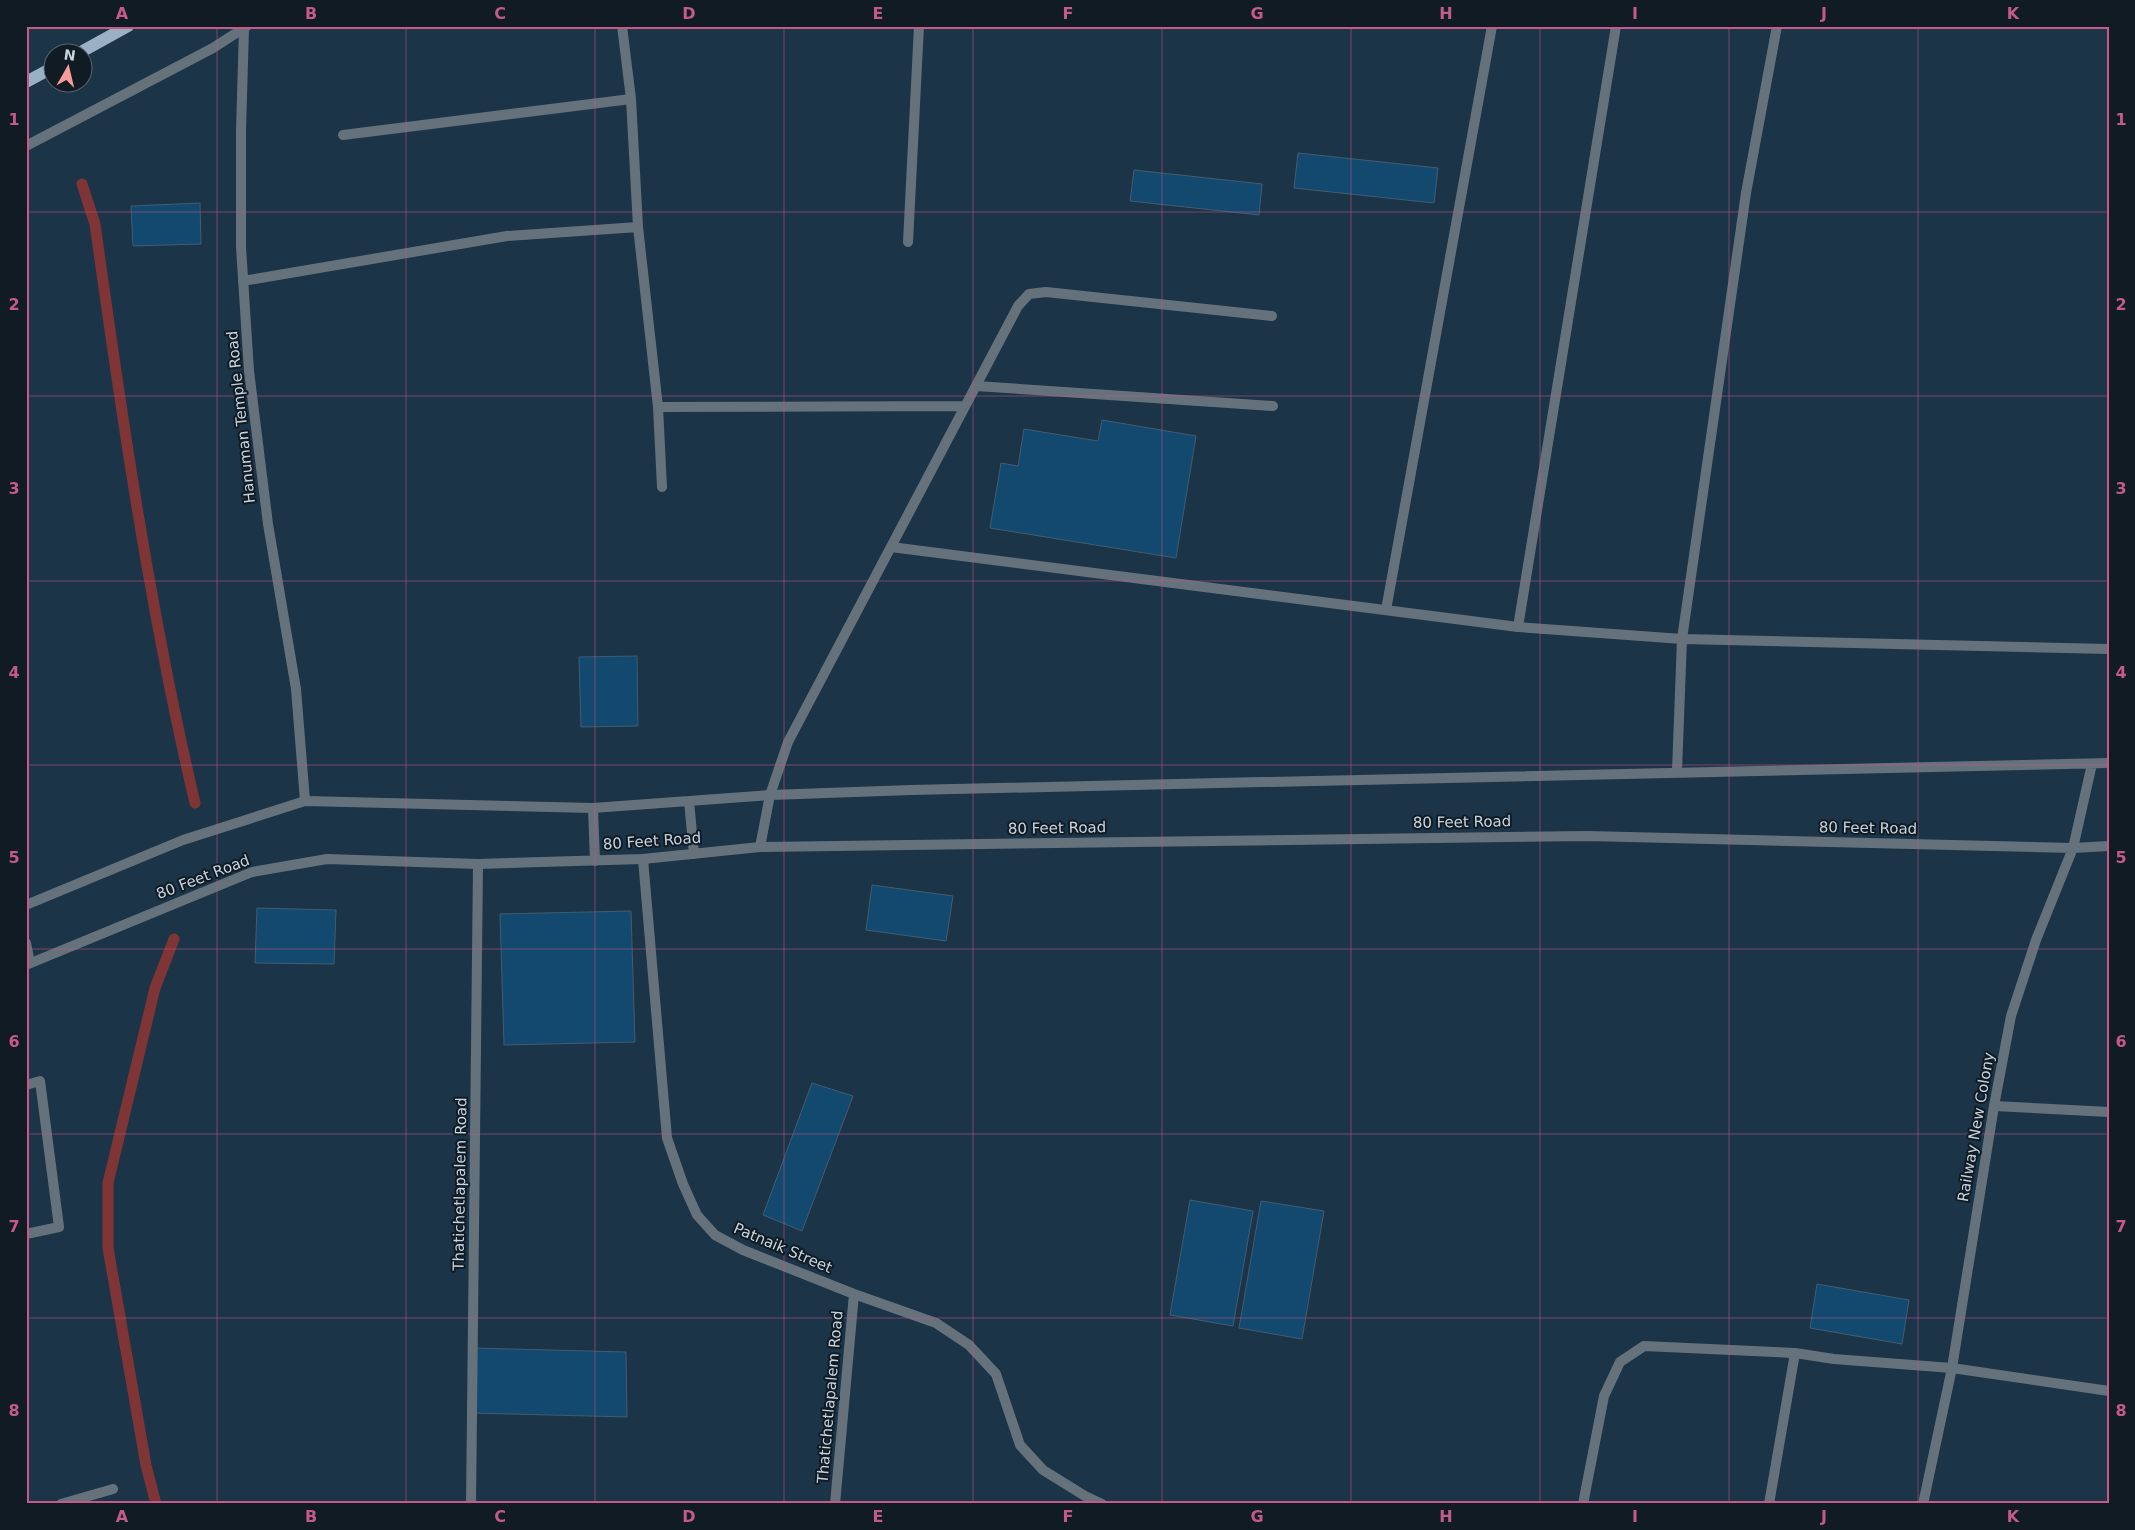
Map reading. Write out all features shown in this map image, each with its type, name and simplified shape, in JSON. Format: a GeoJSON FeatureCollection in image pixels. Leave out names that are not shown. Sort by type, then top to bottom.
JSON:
{"type":"FeatureCollection","features":[{"type":"Feature","properties":{"kind":"main road"},"geometry":{"type":"LineString","coordinates":[[92,46],[128,26]]}},
{"type":"Feature","properties":{"kind":"main road"},"geometry":{"type":"LineString","coordinates":[[26,82],[42,73]]}},
{"type":"Feature","properties":{"kind":"street"},"geometry":{"type":"LineString","coordinates":[[622,26],[631,99],[638,227],[658,407],[662,487]]}},
{"type":"Feature","properties":{"kind":"street"},"geometry":{"type":"LineString","coordinates":[[908,242],[919,26]]}},
{"type":"Feature","properties":{"kind":"street"},"geometry":{"type":"LineString","coordinates":[[1386,610],[1492,26]]}},
{"type":"Feature","properties":{"kind":"street"},"geometry":{"type":"LineString","coordinates":[[1518,627],[1616,26]]}},
{"type":"Feature","properties":{"kind":"street"},"geometry":{"type":"LineString","coordinates":[[1678,771],[1682,638],[1746,193],[1778,26]]}},
{"type":"Feature","properties":{"kind":"street"},"geometry":{"type":"LineString","coordinates":[[26,146],[212,48],[245,27]]}},
{"type":"Feature","properties":{"kind":"street","name":"Hanuman Temple Road"},"geometry":{"type":"LineString","coordinates":[[245,27],[241,130],[241,247],[250,380],[268,524],[296,689],[304,801]]}},
{"type":"Feature","properties":{"kind":"street"},"geometry":{"type":"LineString","coordinates":[[343,135],[631,99]]}},
{"type":"Feature","properties":{"kind":"street"},"geometry":{"type":"LineString","coordinates":[[243,281],[507,236],[638,227]]}},
{"type":"Feature","properties":{"kind":"street"},"geometry":{"type":"LineString","coordinates":[[760,847],[770,795],[788,742],[1018,306],[1029,294],[1046,292],[1272,316]]}},
{"type":"Feature","properties":{"kind":"street"},"geometry":{"type":"LineString","coordinates":[[976,386],[1273,406]]}},
{"type":"Feature","properties":{"kind":"street"},"geometry":{"type":"LineString","coordinates":[[658,407],[965,406]]}},
{"type":"Feature","properties":{"kind":"street"},"geometry":{"type":"LineString","coordinates":[[891,547],[1518,627],[1682,638],[2109,649]]}},
{"type":"Feature","properties":{"kind":"street"},"geometry":{"type":"LineString","coordinates":[[26,905],[183,840],[304,801],[593,808],[770,795],[911,790],[1678,771],[2109,763]]}},
{"type":"Feature","properties":{"kind":"street","name":"Railway New Colony"},"geometry":{"type":"LineString","coordinates":[[1923,1504],[1952,1368],[1994,1106],[2011,1016],[2036,940],[2073,848],[2092,764]]}},
{"type":"Feature","properties":{"kind":"street"},"geometry":{"type":"LineString","coordinates":[[689,801],[694,854]]}},
{"type":"Feature","properties":{"kind":"street"},"geometry":{"type":"LineString","coordinates":[[593,808],[595,860]]}},
{"type":"Feature","properties":{"kind":"street","name":"80 Feet Road"},"geometry":{"type":"LineString","coordinates":[[28,964],[252,872],[326,859],[478,864],[643,859],[760,847],[1588,836],[2073,848],[2109,846]]}},
{"type":"Feature","properties":{"kind":"street","name":"Patnaik Street"},"geometry":{"type":"LineString","coordinates":[[643,859],[666,1138],[697,1215],[715,1235],[743,1250],[854,1294],[936,1323],[969,1345],[996,1374],[1020,1445],[1043,1470],[1085,1496],[1102,1504]]}},
{"type":"Feature","properties":{"kind":"street","name":"Thatichetlapalem Road"},"geometry":{"type":"LineString","coordinates":[[471,1504],[478,864]]}},
{"type":"Feature","properties":{"kind":"street"},"geometry":{"type":"LineString","coordinates":[[26,943],[28,964]]}},
{"type":"Feature","properties":{"kind":"street"},"geometry":{"type":"LineString","coordinates":[[26,1085],[40,1081],[59,1227],[26,1234]]}},
{"type":"Feature","properties":{"kind":"street"},"geometry":{"type":"LineString","coordinates":[[1994,1106],[2109,1112]]}},
{"type":"Feature","properties":{"kind":"street","name":"Thatichetlapalem Road"},"geometry":{"type":"LineString","coordinates":[[835,1504],[854,1294]]}},
{"type":"Feature","properties":{"kind":"street"},"geometry":{"type":"LineString","coordinates":[[1583,1504],[1604,1396],[1620,1362],[1644,1346],[1796,1353],[1834,1359],[1952,1368],[2109,1391]]}},
{"type":"Feature","properties":{"kind":"street"},"geometry":{"type":"LineString","coordinates":[[1769,1504],[1796,1353]]}},
{"type":"Feature","properties":{"kind":"street"},"geometry":{"type":"LineString","coordinates":[[61,1504],[113,1490]]}},
{"type":"Feature","properties":{"kind":"building"},"geometry":{"type":"Polygon","coordinates":[[[1298,153],[1438,168],[1434,203],[1294,188],[1298,153]]]}},
{"type":"Feature","properties":{"kind":"building"},"geometry":{"type":"Polygon","coordinates":[[[1134,170],[1262,184],[1259,215],[1130,201],[1134,170]]]}},
{"type":"Feature","properties":{"kind":"building"},"geometry":{"type":"Polygon","coordinates":[[[200,203],[201,244],[133,246],[131,206],[200,203]]]}},
{"type":"Feature","properties":{"kind":"building"},"geometry":{"type":"Polygon","coordinates":[[[1102,420],[1196,436],[1176,558],[990,528],[1001,463],[1018,466],[1024,429],[1098,441],[1102,420]]]}},
{"type":"Feature","properties":{"kind":"building"},"geometry":{"type":"Polygon","coordinates":[[[637,656],[638,726],[581,727],[579,657],[637,656]]]}},
{"type":"Feature","properties":{"kind":"building"},"geometry":{"type":"Polygon","coordinates":[[[872,885],[953,896],[946,941],[866,930],[872,885]]]}},
{"type":"Feature","properties":{"kind":"building"},"geometry":{"type":"Polygon","coordinates":[[[257,908],[336,910],[334,964],[255,963],[257,908]]]}},
{"type":"Feature","properties":{"kind":"building"},"geometry":{"type":"Polygon","coordinates":[[[631,911],[635,1042],[504,1045],[500,914],[631,911]]]}},
{"type":"Feature","properties":{"kind":"building"},"geometry":{"type":"Polygon","coordinates":[[[812,1083],[853,1096],[802,1231],[763,1215],[812,1083]]]}},
{"type":"Feature","properties":{"kind":"building"},"geometry":{"type":"Polygon","coordinates":[[[1190,1200],[1253,1211],[1233,1326],[1170,1315],[1190,1200]]]}},
{"type":"Feature","properties":{"kind":"building"},"geometry":{"type":"Polygon","coordinates":[[[1261,1201],[1324,1211],[1302,1339],[1239,1328],[1261,1201]]]}},
{"type":"Feature","properties":{"kind":"building"},"geometry":{"type":"Polygon","coordinates":[[[1817,1284],[1909,1300],[1902,1344],[1810,1328],[1817,1284]]]}},
{"type":"Feature","properties":{"kind":"building"},"geometry":{"type":"Polygon","coordinates":[[[474,1348],[626,1352],[627,1417],[473,1413],[474,1348]]]}},
{"type":"Feature","properties":{"kind":"waterway"},"geometry":{"type":"LineString","coordinates":[[82,184],[95,224],[138,515],[164,659],[195,803]]}},
{"type":"Feature","properties":{"kind":"waterway"},"geometry":{"type":"LineString","coordinates":[[156,1504],[146,1465],[108,1248],[108,1183],[155,988],[174,939]]}}]}
